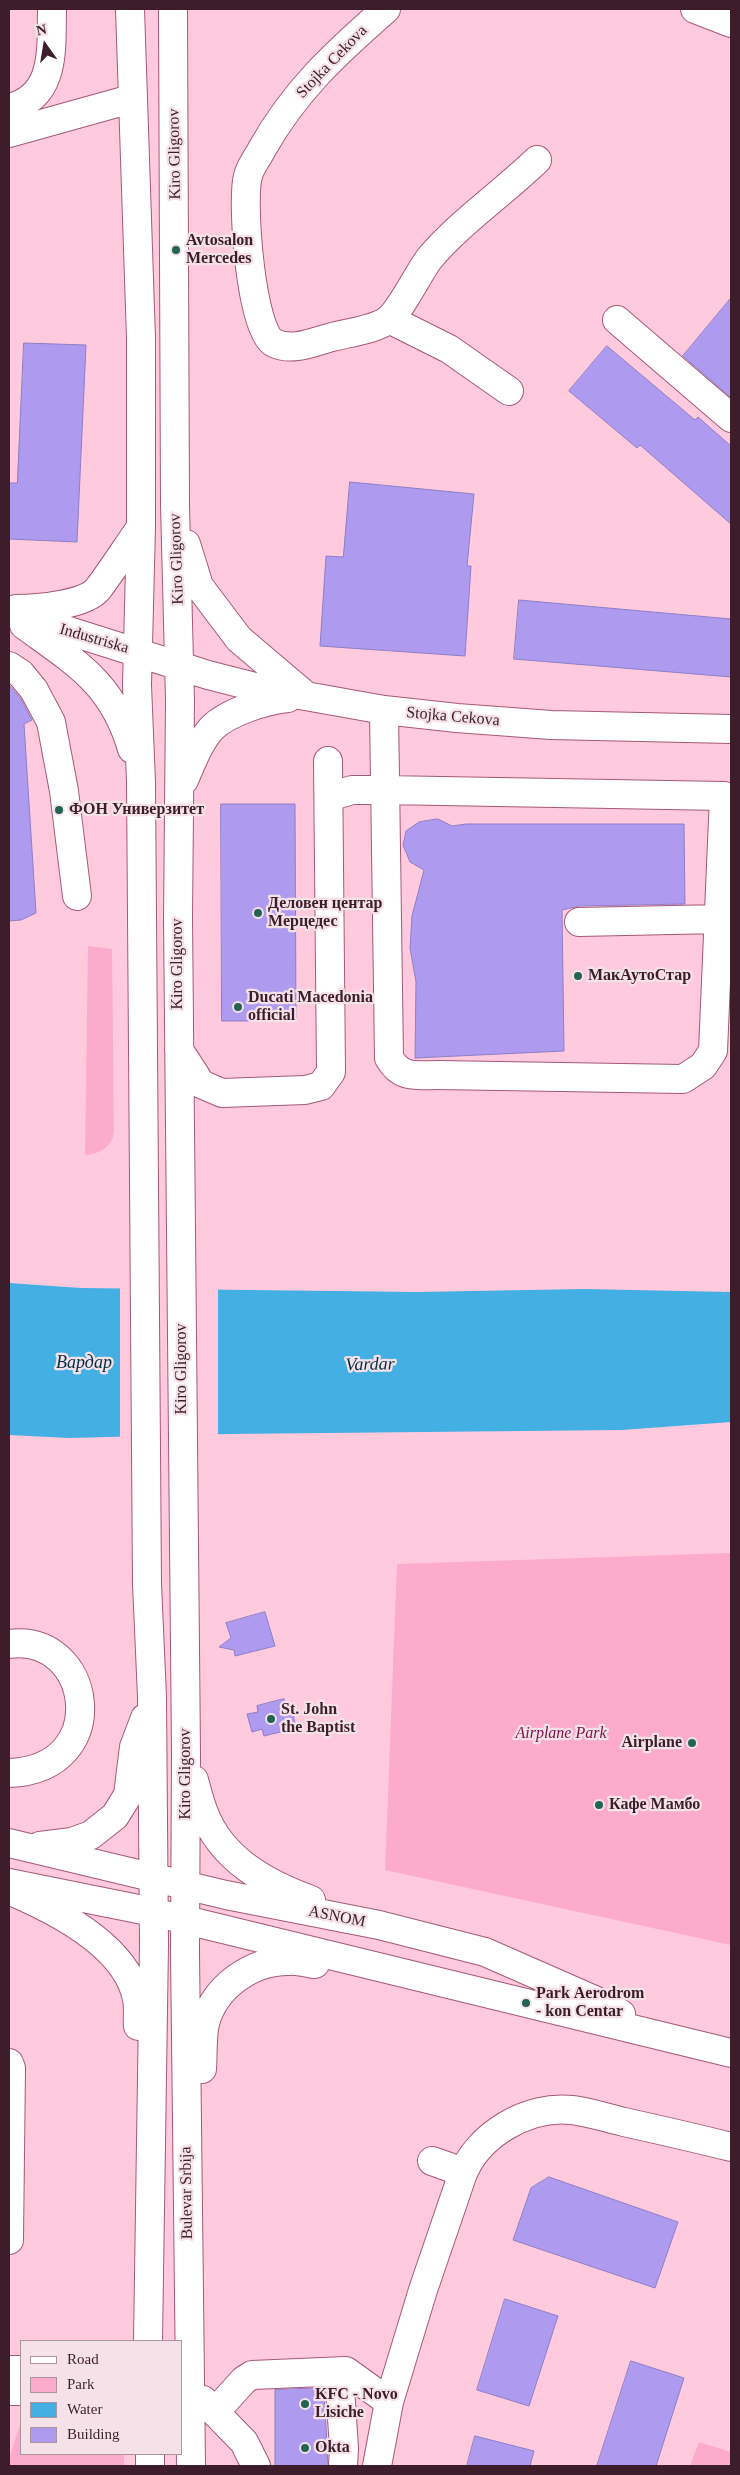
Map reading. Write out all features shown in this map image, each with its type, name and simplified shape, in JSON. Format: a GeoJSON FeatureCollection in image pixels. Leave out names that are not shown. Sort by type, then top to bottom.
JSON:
{"type":"FeatureCollection","features":[{"type":"Feature","properties":{"kind":"street"},"geometry":{"type":"LineString","coordinates":[[9,108],[18,106],[33,96],[44,81],[51,61],[52,9]]}},
{"type":"Feature","properties":{"kind":"street","name":"Kiro Gligorov"},"geometry":{"type":"LineString","coordinates":[[130,9],[131,98],[140,339],[141,527],[137,686],[142,782],[147,1584],[152,1697],[153,1912]]}},
{"type":"Feature","properties":{"kind":"street","name":"Kiro Gligorov"},"geometry":{"type":"LineString","coordinates":[[173,9],[175,504],[180,665],[179,1050],[186,1752],[185,1919]]}},
{"type":"Feature","properties":{"kind":"street","name":"Stojka Cekova"},"geometry":{"type":"LineString","coordinates":[[386,9],[309,80],[275,126],[248,175],[245,227],[254,292],[265,334],[272,343],[290,348],[365,329],[389,319]]}},
{"type":"Feature","properties":{"kind":"street"},"geometry":{"type":"LineString","coordinates":[[695,9],[731,23]]}},
{"type":"Feature","properties":{"kind":"street"},"geometry":{"type":"LineString","coordinates":[[9,133],[131,98]]}},
{"type":"Feature","properties":{"kind":"street"},"geometry":{"type":"LineString","coordinates":[[509,391],[449,349],[389,319],[430,259],[484,205],[508,188],[537,160]]}},
{"type":"Feature","properties":{"kind":"street"},"geometry":{"type":"LineString","coordinates":[[617,320],[731,418]]}},
{"type":"Feature","properties":{"kind":"street"},"geometry":{"type":"LineString","coordinates":[[175,504],[199,586],[239,638],[307,696]]}},
{"type":"Feature","properties":{"kind":"street"},"geometry":{"type":"LineString","coordinates":[[9,612],[44,609],[74,602],[98,590],[141,527]]}},
{"type":"Feature","properties":{"kind":"street"},"geometry":{"type":"LineString","coordinates":[[9,612],[82,668],[103,689],[125,727],[142,782]]}},
{"type":"Feature","properties":{"kind":"street","name":"Industriska"},"geometry":{"type":"LineString","coordinates":[[9,612],[180,665]]}},
{"type":"Feature","properties":{"kind":"street","name":"Stojka Cekova"},"geometry":{"type":"LineString","coordinates":[[180,665],[208,675],[255,687],[384,710],[551,725],[731,729]]}},
{"type":"Feature","properties":{"kind":"street"},"geometry":{"type":"LineString","coordinates":[[9,666],[20,674],[34,690],[51,722],[64,791],[77,896]]}},
{"type":"Feature","properties":{"kind":"street"},"geometry":{"type":"LineString","coordinates":[[180,788],[200,745],[213,727],[244,708],[279,698],[307,696]]}},
{"type":"Feature","properties":{"kind":"street"},"geometry":{"type":"LineString","coordinates":[[329,797],[352,790],[385,790],[724,796],[713,1050],[703,1066],[683,1079],[407,1074],[395,1069],[389,1058],[385,790],[384,710]]}},
{"type":"Feature","properties":{"kind":"street"},"geometry":{"type":"LineString","coordinates":[[179,1050],[201,1084],[222,1093],[305,1090],[321,1086],[331,1072],[328,761]]}},
{"type":"Feature","properties":{"kind":"street"},"geometry":{"type":"LineString","coordinates":[[579,922],[719,919]]}},
{"type":"Feature","properties":{"kind":"street"},"geometry":{"type":"LineString","coordinates":[[180,1150],[195,1112],[222,1093]]}},
{"type":"Feature","properties":{"kind":"street"},"geometry":{"type":"LineString","coordinates":[[9,1644],[35,1646],[52,1654],[67,1667],[76,1683],[81,1702],[80,1721],[73,1739],[61,1754],[46,1766],[28,1772],[9,1773]]}},
{"type":"Feature","properties":{"kind":"street"},"geometry":{"type":"LineString","coordinates":[[17,1845],[72,1842],[92,1835],[115,1816],[128,1795],[134,1747],[152,1697]]}},
{"type":"Feature","properties":{"kind":"street"},"geometry":{"type":"LineString","coordinates":[[186,1752],[204,1814],[217,1838],[247,1870],[293,1894],[379,1925]]}},
{"type":"Feature","properties":{"kind":"street","name":"ASNOM"},"geometry":{"type":"LineString","coordinates":[[17,1845],[185,1884],[379,1925],[485,1952],[608,2006],[650,2032]]}},
{"type":"Feature","properties":{"kind":"street","name":"ASNOM"},"geometry":{"type":"LineString","coordinates":[[9,1883],[116,1903],[185,1919],[731,2052]]}},
{"type":"Feature","properties":{"kind":"street"},"geometry":{"type":"LineString","coordinates":[[9,1891],[32,1901],[104,1945],[124,1968],[137,1999],[140,2131],[150,2174]]}},
{"type":"Feature","properties":{"kind":"street"},"geometry":{"type":"LineString","coordinates":[[146,2339],[153,1912]]}},
{"type":"Feature","properties":{"kind":"street","name":"Bulevar Srbija"},"geometry":{"type":"LineString","coordinates":[[185,1919],[186,2173],[191,2466]]}},
{"type":"Feature","properties":{"kind":"street"},"geometry":{"type":"LineString","coordinates":[[186,2173],[201,2125],[201,2074],[205,2022],[217,1997],[237,1976],[262,1965],[288,1961],[321,1964],[398,1981],[464,1988]]}},
{"type":"Feature","properties":{"kind":"street"},"geometry":{"type":"LineString","coordinates":[[9,2063],[9,2240]]}},
{"type":"Feature","properties":{"kind":"street"},"geometry":{"type":"LineString","coordinates":[[377,2466],[390,2402],[423,2290],[463,2172],[471,2159],[496,2132],[517,2119],[537,2113],[571,2109],[731,2147]]}},
{"type":"Feature","properties":{"kind":"street"},"geometry":{"type":"LineString","coordinates":[[432,2161],[463,2172]]}},
{"type":"Feature","properties":{"kind":"street"},"geometry":{"type":"LineString","coordinates":[[214,2412],[244,2380],[252,2375],[342,2367],[390,2402]]}},
{"type":"Feature","properties":{"kind":"street"},"geometry":{"type":"LineString","coordinates":[[342,2367],[343,2466]]}},
{"type":"Feature","properties":{"kind":"street"},"geometry":{"type":"LineString","coordinates":[[191,2388],[244,2442],[256,2466]]}},
{"type":"Feature","properties":{"kind":"green space"},"geometry":{"type":"Polygon","coordinates":[[[88,946],[112,949],[114,1132],[108,1146],[96,1153],[85,1155],[88,946]]]}},
{"type":"Feature","properties":{"kind":"green space","name":"Airplane Park"},"geometry":{"type":"Polygon","coordinates":[[[731,1553],[731,1945],[385,1870],[397,1564],[731,1553]]]}},
{"type":"Feature","properties":{"kind":"green space"},"geometry":{"type":"Polygon","coordinates":[[[20,2425],[20,2455],[124,2455],[124,2466],[9,2466],[9,2458],[20,2425]]]}},
{"type":"Feature","properties":{"kind":"green space"},"geometry":{"type":"Polygon","coordinates":[[[699,2442],[731,2452],[731,2466],[690,2466],[699,2442]]]}},
{"type":"Feature","properties":{"kind":"water","name":"Вардар"},"geometry":{"type":"Polygon","coordinates":[[[9,1283],[81,1288],[417,1292],[584,1289],[731,1292],[731,1422],[622,1430],[227,1434],[69,1438],[9,1435],[9,1283]]]}},
{"type":"Feature","properties":{"kind":"pier"},"geometry":{"type":"Polygon","coordinates":[[[120,1286],[218,1287],[218,1437],[120,1439],[120,1286]]]}},
{"type":"Feature","properties":{"kind":"building"},"geometry":{"type":"Polygon","coordinates":[[[731,298],[731,398],[683,356],[731,298]]]}},
{"type":"Feature","properties":{"kind":"building"},"geometry":{"type":"Polygon","coordinates":[[[24,343],[86,345],[77,542],[9,539],[9,483],[17,483],[24,343]]]}},
{"type":"Feature","properties":{"kind":"building"},"geometry":{"type":"Polygon","coordinates":[[[607,346],[695,420],[698,417],[731,446],[731,524],[640,445],[637,448],[569,391],[607,346]]]}},
{"type":"Feature","properties":{"kind":"building"},"geometry":{"type":"Polygon","coordinates":[[[350,482],[474,494],[467,566],[471,566],[465,656],[320,646],[326,556],[343,557],[350,482]]]}},
{"type":"Feature","properties":{"kind":"building"},"geometry":{"type":"Polygon","coordinates":[[[519,600],[731,619],[731,677],[514,659],[519,600]]]}},
{"type":"Feature","properties":{"kind":"building"},"geometry":{"type":"Polygon","coordinates":[[[9,685],[21,699],[32,720],[24,724],[36,913],[21,920],[9,921],[9,685]]]}},
{"type":"Feature","properties":{"kind":"building","name":"Деловен центар Мерцедес"},"geometry":{"type":"Polygon","coordinates":[[[221,804],[295,804],[296,1021],[222,1021],[221,804]]]}},
{"type":"Feature","properties":{"kind":"building"},"geometry":{"type":"Polygon","coordinates":[[[438,819],[452,826],[466,824],[684,824],[685,904],[579,906],[562,910],[564,1051],[415,1058],[416,982],[410,948],[412,916],[424,870],[410,862],[403,845],[406,831],[419,822],[438,819]]]}},
{"type":"Feature","properties":{"kind":"building"},"geometry":{"type":"Polygon","coordinates":[[[265,1612],[275,1646],[235,1656],[234,1650],[219,1647],[231,1638],[226,1623],[265,1612]]]}},
{"type":"Feature","properties":{"kind":"building","name":"St. John the Baptist"},"geometry":{"type":"Polygon","coordinates":[[[284,1699],[286,1704],[290,1703],[295,1723],[291,1724],[293,1729],[264,1736],[262,1729],[252,1732],[247,1714],[258,1712],[257,1706],[284,1699]]]}},
{"type":"Feature","properties":{"kind":"building"},"geometry":{"type":"Polygon","coordinates":[[[549,2177],[678,2222],[655,2288],[513,2240],[531,2188],[549,2177]]]}},
{"type":"Feature","properties":{"kind":"building"},"geometry":{"type":"Polygon","coordinates":[[[505,2299],[558,2316],[529,2406],[477,2390],[505,2299]]]}},
{"type":"Feature","properties":{"kind":"building"},"geometry":{"type":"Polygon","coordinates":[[[631,2361],[684,2378],[656,2466],[597,2466],[631,2361]]]}},
{"type":"Feature","properties":{"kind":"building"},"geometry":{"type":"Polygon","coordinates":[[[324,2388],[328,2466],[275,2466],[275,2390],[324,2388]]]}},
{"type":"Feature","properties":{"kind":"building"},"geometry":{"type":"Polygon","coordinates":[[[475,2436],[534,2451],[530,2466],[467,2466],[475,2436]]]}},
{"type":"Feature","properties":{"kind":"place","name":"Avtosalon Mercedes"},"geometry":{"type":"Point","coordinates":[176,250]}},
{"type":"Feature","properties":{"kind":"place","name":"ФОН Универзитет"},"geometry":{"type":"Point","coordinates":[59,810]}},
{"type":"Feature","properties":{"kind":"place","name":"Деловен центар Мерцедес"},"geometry":{"type":"Point","coordinates":[258,913]}},
{"type":"Feature","properties":{"kind":"place","name":"МакАутоСтар"},"geometry":{"type":"Point","coordinates":[578,976]}},
{"type":"Feature","properties":{"kind":"place","name":"Ducati Macedonia official"},"geometry":{"type":"Point","coordinates":[238,1007]}},
{"type":"Feature","properties":{"kind":"place","name":"St. John the Baptist"},"geometry":{"type":"Point","coordinates":[271,1719]}},
{"type":"Feature","properties":{"kind":"place","name":"Airplane"},"geometry":{"type":"Point","coordinates":[692,1743]}},
{"type":"Feature","properties":{"kind":"place","name":"Кафе Мамбо"},"geometry":{"type":"Point","coordinates":[599,1805]}},
{"type":"Feature","properties":{"kind":"place","name":"Park Aerodrom - kon Centar"},"geometry":{"type":"Point","coordinates":[526,2003]}},
{"type":"Feature","properties":{"kind":"place","name":"KFC - Novo Lisiche"},"geometry":{"type":"Point","coordinates":[305,2404]}},
{"type":"Feature","properties":{"kind":"place","name":"Okta"},"geometry":{"type":"Point","coordinates":[305,2448]}},
{"type":"Feature","properties":{"kind":"water label","name":"Vardar"},"geometry":{"type":"Point","coordinates":[370,1365]}}]}
